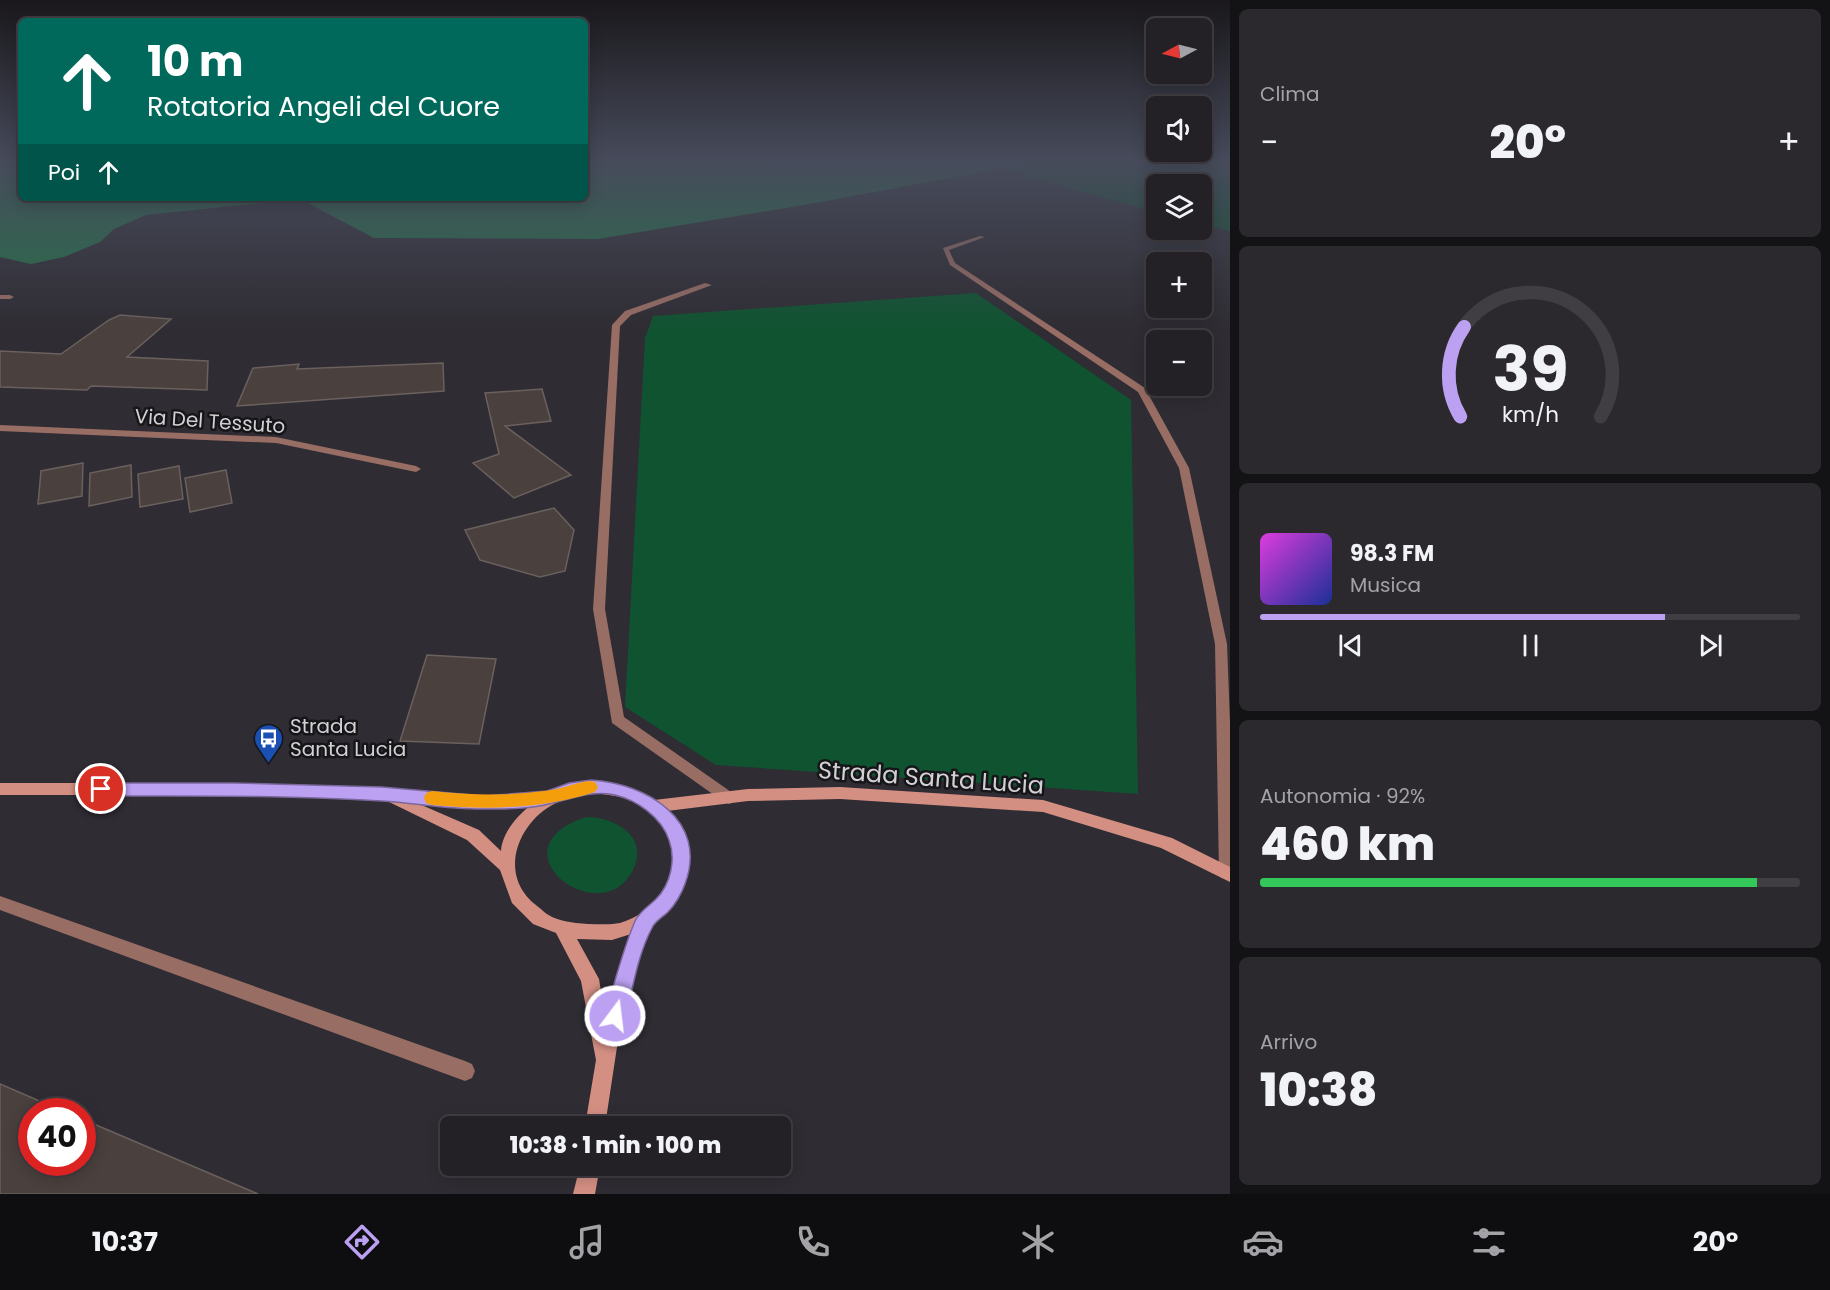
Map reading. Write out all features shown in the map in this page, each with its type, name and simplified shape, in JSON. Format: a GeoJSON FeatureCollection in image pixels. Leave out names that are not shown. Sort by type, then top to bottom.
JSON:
{"type":"FeatureCollection","features":[{"type":"Feature","properties":{"kind":"street"},"geometry":{"type":"LineString","coordinates":[[982,237],[945,249],[952,264],[1142,390],[1184,468],[1221,644],[1228,874]]}},
{"type":"Feature","properties":{"kind":"street"},"geometry":{"type":"LineString","coordinates":[[708,285],[628,313],[616,325],[599,609],[617,719],[729,798]]}},
{"type":"Feature","properties":{"kind":"street"},"geometry":{"type":"LineString","coordinates":[[0,297],[10,297]]}},
{"type":"Feature","properties":{"kind":"street","name":"Via Del Tessuto"},"geometry":{"type":"LineString","coordinates":[[0,428],[276,440],[416,469]]}},
{"type":"Feature","properties":{"kind":"street"},"geometry":{"type":"LineString","coordinates":[[591,787],[614,788],[635,795],[654,806],[669,822],[679,841],[681,862],[676,884],[664,903],[645,920],[620,931],[591,935],[563,930],[541,920],[522,905],[511,887],[507,867],[508,846],[516,827],[530,811],[548,798],[569,790],[591,787]]}},
{"type":"Feature","properties":{"kind":"street"},"geometry":{"type":"LineString","coordinates":[[0,789],[233,789],[382,794],[484,803],[548,798]]}},
{"type":"Feature","properties":{"kind":"street","name":"Strada Santa Lucia"},"geometry":{"type":"LineString","coordinates":[[654,806],[729,798],[840,793],[1043,806],[1166,843],[1228,874]]}},
{"type":"Feature","properties":{"kind":"street"},"geometry":{"type":"LineString","coordinates":[[382,794],[473,835],[507,867]]}},
{"type":"Feature","properties":{"kind":"street"},"geometry":{"type":"LineString","coordinates":[[0,903],[465,1071]]}},
{"type":"Feature","properties":{"kind":"street"},"geometry":{"type":"LineString","coordinates":[[596,1116],[603,1060],[633,951],[645,920]]}},
{"type":"Feature","properties":{"kind":"street"},"geometry":{"type":"LineString","coordinates":[[563,930],[590,979],[603,1060]]}},
{"type":"Feature","properties":{"kind":"street"},"geometry":{"type":"LineString","coordinates":[[584,1194],[588,1176]]}},
{"type":"Feature","properties":{"kind":"green space"},"geometry":{"type":"Polygon","coordinates":[[[0,218],[140,218],[114,229],[100,242],[64,257],[31,264],[0,257],[0,218]]]}},
{"type":"Feature","properties":{"kind":"green space"},"geometry":{"type":"Polygon","coordinates":[[[336,218],[727,218],[598,239],[374,238],[336,218]]]}},
{"type":"Feature","properties":{"kind":"green space"},"geometry":{"type":"Polygon","coordinates":[[[1212,218],[1230,218],[1230,231],[1212,226],[1212,218]]]}},
{"type":"Feature","properties":{"kind":"green space"},"geometry":{"type":"Polygon","coordinates":[[[976,293],[1131,400],[1138,794],[716,765],[625,707],[645,338],[653,316],[976,293]]]}},
{"type":"Feature","properties":{"kind":"green space"},"geometry":{"type":"Polygon","coordinates":[[[586,817],[608,820],[618,825],[633,838],[637,847],[637,858],[633,870],[618,887],[599,893],[578,890],[561,880],[550,865],[548,848],[559,831],[586,817]]]}},
{"type":"Feature","properties":{"kind":"building"},"geometry":{"type":"Polygon","coordinates":[[[120,315],[171,319],[127,357],[208,361],[207,390],[91,386],[87,390],[0,387],[0,351],[61,354],[109,320],[120,315]]]}},
{"type":"Feature","properties":{"kind":"building"},"geometry":{"type":"Polygon","coordinates":[[[443,363],[444,391],[237,406],[253,368],[299,364],[297,369],[443,363]]]}},
{"type":"Feature","properties":{"kind":"building"},"geometry":{"type":"Polygon","coordinates":[[[542,389],[551,421],[505,426],[571,475],[514,498],[473,463],[499,454],[485,393],[542,389]]]}},
{"type":"Feature","properties":{"kind":"building"},"geometry":{"type":"Polygon","coordinates":[[[83,463],[82,496],[38,504],[41,471],[83,463]]]}},
{"type":"Feature","properties":{"kind":"building"},"geometry":{"type":"Polygon","coordinates":[[[131,465],[132,497],[89,506],[90,473],[131,465]]]}},
{"type":"Feature","properties":{"kind":"building"},"geometry":{"type":"Polygon","coordinates":[[[179,466],[183,499],[140,507],[138,474],[179,466]]]}},
{"type":"Feature","properties":{"kind":"building"},"geometry":{"type":"Polygon","coordinates":[[[226,470],[232,503],[190,512],[185,478],[226,470]]]}},
{"type":"Feature","properties":{"kind":"building"},"geometry":{"type":"Polygon","coordinates":[[[554,508],[574,530],[565,571],[540,577],[480,560],[465,530],[554,508]]]}},
{"type":"Feature","properties":{"kind":"building"},"geometry":{"type":"Polygon","coordinates":[[[427,655],[496,659],[479,744],[400,741],[427,655]]]}},
{"type":"Feature","properties":{"kind":"building"},"geometry":{"type":"Polygon","coordinates":[[[0,1084],[32,1098],[18,1098],[18,1176],[96,1176],[96,1125],[258,1194],[0,1194],[0,1084]]]}},
{"type":"Feature","properties":{"kind":"slow traffic"},"geometry":{"type":"LineString","coordinates":[[432,798],[484,803],[548,798],[569,790],[589,787]]}},
{"type":"Feature","properties":{"kind":"place","name":"Strada Santa Lucia"},"geometry":{"type":"Point","coordinates":[269,764]}},
{"type":"Feature","properties":{"kind":"route"},"geometry":{"type":"LineString","coordinates":[[101,789],[233,789],[382,794],[484,803],[548,798],[569,790],[591,787],[614,788],[635,795],[654,806],[669,822],[679,841],[681,862],[676,884],[664,903],[645,920],[633,951],[615,1016]]}}]}
